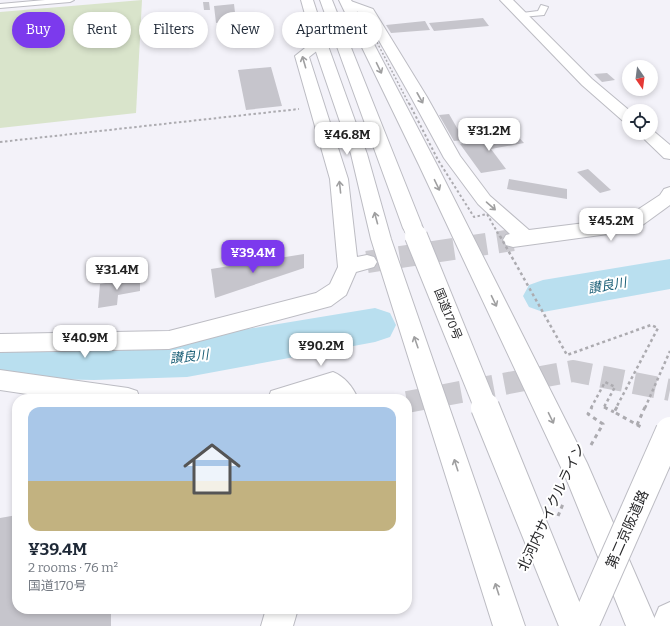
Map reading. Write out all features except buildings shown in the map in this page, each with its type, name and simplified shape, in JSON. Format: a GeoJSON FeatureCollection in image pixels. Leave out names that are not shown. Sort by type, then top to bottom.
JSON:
{"type":"FeatureCollection","features":[{"type":"Feature","properties":{"kind":"main road"},"geometry":{"type":"LineString","coordinates":[[307,0],[311,12]]}},
{"type":"Feature","properties":{"kind":"main road","name":"国道170号"},"geometry":{"type":"LineString","coordinates":[[326,0],[413,228],[574,626]]}},
{"type":"Feature","properties":{"kind":"main road"},"geometry":{"type":"LineString","coordinates":[[506,0],[587,82],[622,112]]}},
{"type":"Feature","properties":{"kind":"main road"},"geometry":{"type":"LineString","coordinates":[[349,8],[369,12],[419,97],[452,158],[484,200],[519,238],[630,224],[666,199],[670,193]]}},
{"type":"Feature","properties":{"kind":"main road"},"geometry":{"type":"LineString","coordinates":[[349,8],[577,472],[642,626]]}},
{"type":"Feature","properties":{"kind":"main road"},"geometry":{"type":"LineString","coordinates":[[0,343],[169,340],[323,300],[338,289],[358,265],[339,179],[302,56],[313,48]]}},
{"type":"Feature","properties":{"kind":"main road"},"geometry":{"type":"LineString","coordinates":[[322,48],[359,154],[381,239],[509,626]]}},
{"type":"Feature","properties":{"kind":"main road"},"geometry":{"type":"LineString","coordinates":[[654,140],[670,154]]}},
{"type":"Feature","properties":{"kind":"main road"},"geometry":{"type":"LineString","coordinates":[[0,380],[16,381],[97,394]]}},
{"type":"Feature","properties":{"kind":"main road"},"geometry":{"type":"LineString","coordinates":[[297,394],[333,383],[342,394]]}},
{"type":"Feature","properties":{"kind":"main road"},"geometry":{"type":"LineString","coordinates":[[582,626],[670,419]]}},
{"type":"Feature","properties":{"kind":"main road","name":"第二京阪道路"},"geometry":{"type":"LineString","coordinates":[[582,626],[657,430]]}},
{"type":"Feature","properties":{"kind":"main road"},"geometry":{"type":"LineString","coordinates":[[277,626],[281,614]]}},
{"type":"Feature","properties":{"kind":"main road"},"geometry":{"type":"LineString","coordinates":[[667,626],[670,618]]}},
{"type":"Feature","properties":{"kind":"lane"},"geometry":{"type":"LineString","coordinates":[[0,6],[70,0]]}},
{"type":"Feature","properties":{"kind":"lane"},"geometry":{"type":"LineString","coordinates":[[522,15],[541,13],[544,7]]}},
{"type":"Feature","properties":{"kind":"path"},"geometry":{"type":"LineString","coordinates":[[349,8],[368,25],[438,160],[474,217],[487,214],[566,356],[650,325],[658,328],[614,412],[637,425],[657,430]]}},
{"type":"Feature","properties":{"kind":"path"},"geometry":{"type":"LineString","coordinates":[[0,142],[260,114],[317,106]]}},
{"type":"Feature","properties":{"kind":"path"},"geometry":{"type":"LineString","coordinates":[[637,425],[670,350]]}},
{"type":"Feature","properties":{"kind":"path","name":"北河内サイクルライン"},"geometry":{"type":"LineString","coordinates":[[556,521],[577,472],[603,424],[588,414],[605,382],[615,387],[604,407],[614,412]]}},
{"type":"Feature","properties":{"kind":"green space"},"geometry":{"type":"Polygon","coordinates":[[[142,0],[141,12],[139,12],[139,48],[136,113],[0,128],[0,12],[142,0]]]}},
{"type":"Feature","properties":{"kind":"waterway","name":"讃良川"},"geometry":{"type":"LineString","coordinates":[[543,296],[670,274]]}},
{"type":"Feature","properties":{"kind":"waterway","name":"讃良川"},"geometry":{"type":"LineString","coordinates":[[0,359],[94,361],[187,358],[375,325]]}},
{"type":"Feature","properties":{"kind":"tunnel"},"geometry":{"type":"LineString","coordinates":[[367,262],[513,240]]}},
{"type":"Feature","properties":{"kind":"tunnel"},"geometry":{"type":"LineString","coordinates":[[412,401],[573,371],[670,390]]}}]}
